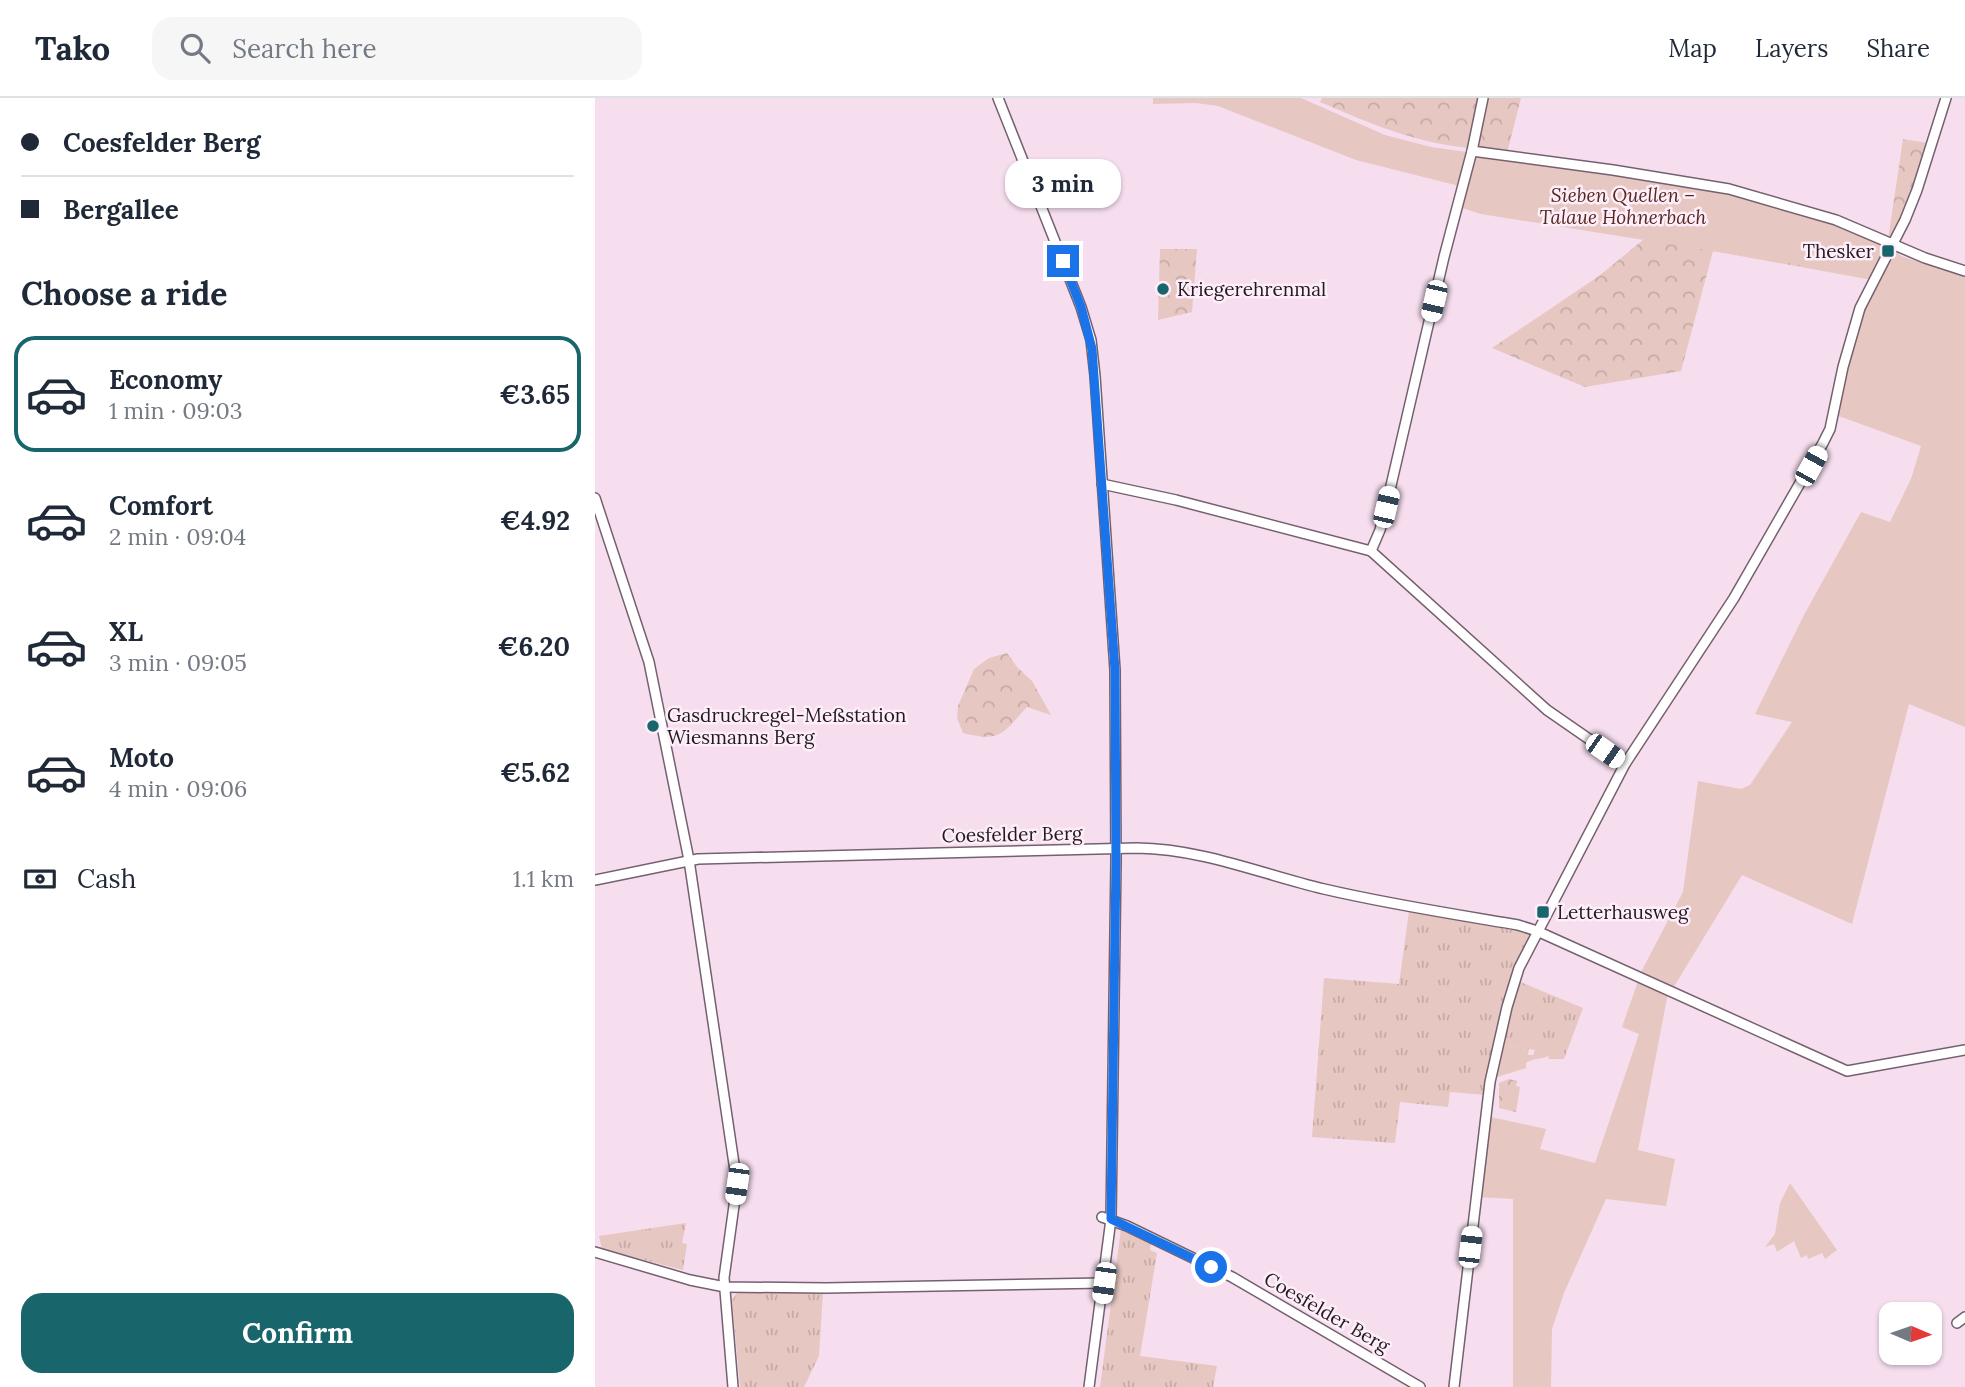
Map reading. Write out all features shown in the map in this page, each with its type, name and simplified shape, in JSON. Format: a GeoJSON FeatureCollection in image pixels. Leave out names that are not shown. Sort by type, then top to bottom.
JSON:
{"type":"FeatureCollection","features":[{"type":"Feature","properties":{"kind":"street"},"geometry":{"type":"LineString","coordinates":[[998,98],[1088,329],[1095,376],[1103,484],[1115,670],[1116,849],[1106,1218],[1089,1387]]}},
{"type":"Feature","properties":{"kind":"street"},"geometry":{"type":"LineString","coordinates":[[1371,551],[1386,507],[1483,98]]}},
{"type":"Feature","properties":{"kind":"street"},"geometry":{"type":"LineString","coordinates":[[1454,1387],[1490,1082],[1512,988],[1537,931],[1625,764],[1734,598],[1823,443],[1832,421],[1843,367],[1860,309],[1894,245],[1917,190],[1946,98]]}},
{"type":"Feature","properties":{"kind":"street"},"geometry":{"type":"LineString","coordinates":[[1472,151],[1699,182],[1836,220],[1965,271]]}},
{"type":"Feature","properties":{"kind":"street"},"geometry":{"type":"LineString","coordinates":[[1103,484],[1177,500],[1255,523],[1371,551],[1547,710],[1625,764]]}},
{"type":"Feature","properties":{"kind":"street"},"geometry":{"type":"LineString","coordinates":[[595,498],[649,662],[689,860],[737,1184],[725,1287],[733,1387]]}},
{"type":"Feature","properties":{"kind":"street","name":"Coesfelder Berg"},"geometry":{"type":"LineString","coordinates":[[595,880],[689,860],[1116,849],[1182,851],[1229,861],[1323,889],[1518,925],[1537,931],[1847,1071],[1965,1049]]}},
{"type":"Feature","properties":{"kind":"street","name":"Coesfelder Berg"},"geometry":{"type":"LineString","coordinates":[[1106,1218],[1232,1278],[1420,1387]]}},
{"type":"Feature","properties":{"kind":"street"},"geometry":{"type":"LineString","coordinates":[[595,1252],[690,1280],[725,1287],[826,1288],[1099,1282]]}},
{"type":"Feature","properties":{"kind":"green space"},"geometry":{"type":"Polygon","coordinates":[[[1153,98],[1301,98],[1385,135],[1431,147],[1467,152],[1459,186],[1356,160],[1218,106],[1196,103],[1153,104],[1153,98]]]}},
{"type":"Feature","properties":{"kind":"green space"},"geometry":{"type":"Polygon","coordinates":[[[1322,98],[1479,98],[1469,148],[1393,131],[1320,102],[1322,98]]]}},
{"type":"Feature","properties":{"kind":"green space"},"geometry":{"type":"Polygon","coordinates":[[[1486,98],[1521,98],[1507,153],[1476,149],[1486,98]]]}},
{"type":"Feature","properties":{"kind":"green space"},"geometry":{"type":"Polygon","coordinates":[[[1903,139],[1928,143],[1912,198],[1894,241],[1888,240],[1903,139]]]}},
{"type":"Feature","properties":{"kind":"green space","name":"Sieben Quellen – Talaue Hohnerbach"},"geometry":{"type":"Polygon","coordinates":[[[1473,153],[1691,183],[1835,220],[1879,243],[1882,252],[1869,276],[1481,214],[1459,207],[1473,153]]]}},
{"type":"Feature","properties":{"kind":"green space"},"geometry":{"type":"Polygon","coordinates":[[[1838,227],[1888,248],[1872,280],[1713,251],[1681,371],[1585,387],[1492,348],[1599,276],[1643,240],[1838,227]]]}},
{"type":"Feature","properties":{"kind":"green space"},"geometry":{"type":"Polygon","coordinates":[[[1160,249],[1197,249],[1192,312],[1158,320],[1160,249]]]}},
{"type":"Feature","properties":{"kind":"green space"},"geometry":{"type":"Polygon","coordinates":[[[1894,249],[1901,256],[1965,277],[1965,727],[1909,704],[1852,924],[1742,875],[1667,998],[1638,1150],[1675,1159],[1666,1206],[1606,1199],[1564,1293],[1552,1329],[1551,1387],[1513,1387],[1513,1199],[1478,1197],[1491,1117],[1546,1129],[1540,1149],[1595,1163],[1639,1034],[1622,1027],[1642,970],[1683,892],[1698,781],[1741,789],[1750,785],[1792,722],[1755,714],[1805,613],[1861,512],[1890,522],[1911,479],[1921,446],[1836,415],[1844,367],[1862,309],[1894,249]]]}},
{"type":"Feature","properties":{"kind":"green space"},"geometry":{"type":"Polygon","coordinates":[[[1007,653],[1032,681],[1051,715],[1027,707],[1000,734],[986,737],[963,733],[957,718],[958,706],[974,669],[989,658],[1007,653]]]}},
{"type":"Feature","properties":{"kind":"green space"},"geometry":{"type":"Polygon","coordinates":[[[1409,911],[1532,935],[1508,989],[1487,1095],[1450,1092],[1448,1107],[1400,1102],[1395,1143],[1312,1137],[1324,978],[1399,984],[1409,911]]]}},
{"type":"Feature","properties":{"kind":"green space"},"geometry":{"type":"Polygon","coordinates":[[[1518,981],[1583,1008],[1564,1059],[1548,1059],[1549,1055],[1541,1047],[1535,1050],[1502,1045],[1518,981]]]}},
{"type":"Feature","properties":{"kind":"green space"},"geometry":{"type":"Polygon","coordinates":[[[1502,1045],[1529,1049],[1528,1055],[1533,1055],[1535,1050],[1541,1047],[1550,1055],[1529,1061],[1526,1068],[1497,1077],[1495,1075],[1502,1045]]]}},
{"type":"Feature","properties":{"kind":"green space"},"geometry":{"type":"Polygon","coordinates":[[[1509,1079],[1517,1081],[1516,1086],[1520,1087],[1516,1112],[1499,1108],[1499,1083],[1509,1079]]]}},
{"type":"Feature","properties":{"kind":"green space"},"geometry":{"type":"Polygon","coordinates":[[[1790,1183],[1837,1250],[1825,1259],[1822,1253],[1808,1259],[1807,1255],[1801,1258],[1794,1241],[1777,1252],[1774,1244],[1765,1247],[1775,1234],[1780,1203],[1790,1183]]]}},
{"type":"Feature","properties":{"kind":"green space"},"geometry":{"type":"Polygon","coordinates":[[[686,1223],[682,1243],[687,1244],[683,1270],[602,1249],[599,1236],[686,1223]]]}},
{"type":"Feature","properties":{"kind":"green space"},"geometry":{"type":"Polygon","coordinates":[[[1121,1229],[1151,1242],[1150,1250],[1157,1253],[1140,1356],[1217,1366],[1213,1387],[1100,1387],[1121,1229]]]}},
{"type":"Feature","properties":{"kind":"green space"},"geometry":{"type":"Polygon","coordinates":[[[823,1292],[819,1356],[804,1387],[740,1387],[732,1300],[737,1293],[823,1292]]]}},
{"type":"Feature","properties":{"kind":"place","name":"Thesker"},"geometry":{"type":"Point","coordinates":[1888,251]}},
{"type":"Feature","properties":{"kind":"place","name":"Kriegerehrenmal"},"geometry":{"type":"Point","coordinates":[1163,289]}},
{"type":"Feature","properties":{"kind":"place","name":"Gasdruckregel-Meßstation Wiesmanns Berg"},"geometry":{"type":"Point","coordinates":[653,726]}},
{"type":"Feature","properties":{"kind":"place","name":"Letterhausweg"},"geometry":{"type":"Point","coordinates":[1543,912]}},
{"type":"Feature","properties":{"kind":"route"},"geometry":{"type":"LineString","coordinates":[[1063,261],[1081,307],[1092,349],[1114,655],[1116,861],[1111,1219],[1211,1267]]}}]}
